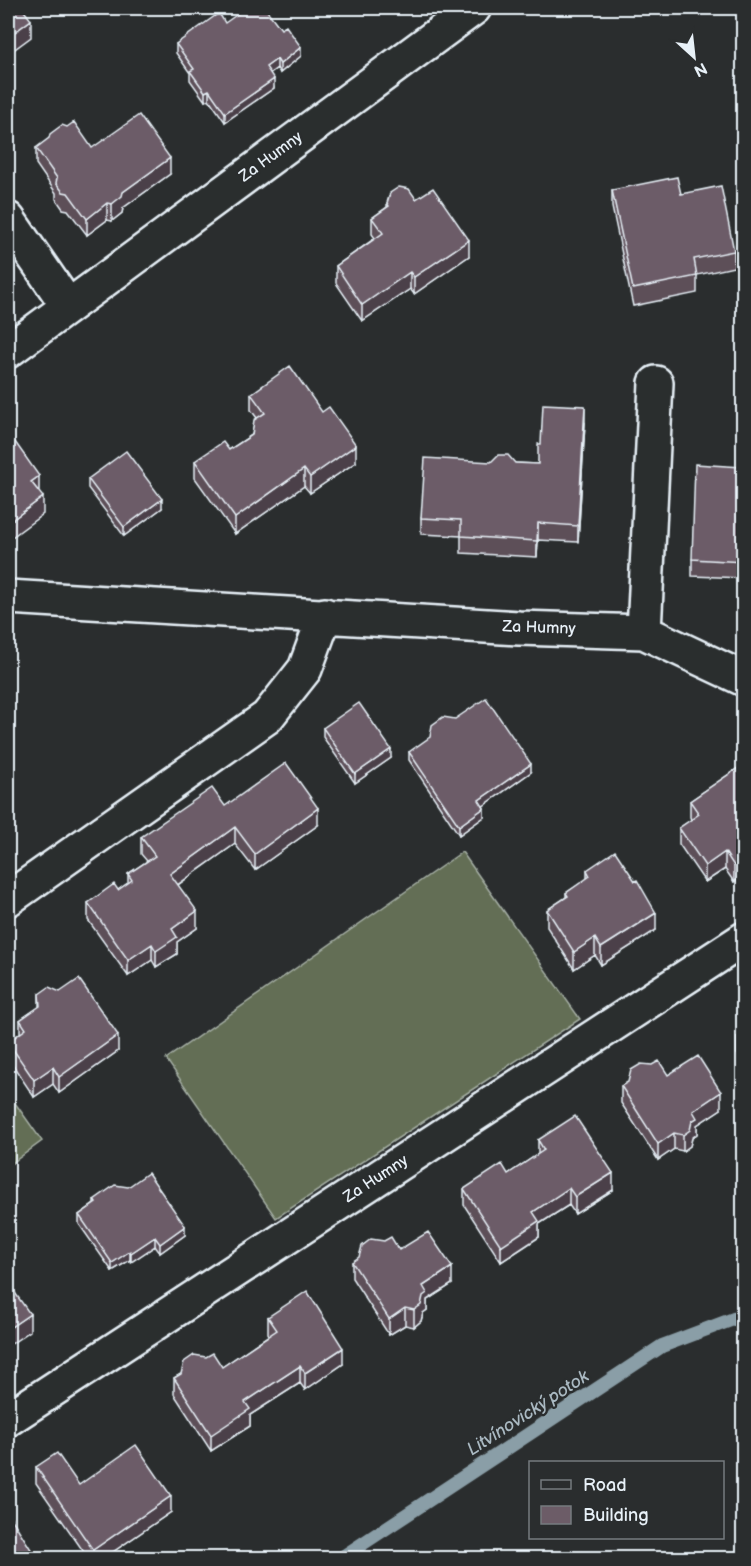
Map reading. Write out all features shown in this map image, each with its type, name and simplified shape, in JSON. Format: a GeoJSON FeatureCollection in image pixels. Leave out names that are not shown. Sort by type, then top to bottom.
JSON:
{"type":"FeatureCollection","features":[{"type":"Feature","properties":{"kind":"street","name":"Za Humny"},"geometry":{"type":"LineString","coordinates":[[8,351],[474,8]]}},
{"type":"Feature","properties":{"kind":"street"},"geometry":{"type":"LineString","coordinates":[[8,219],[68,306]]}},
{"type":"Feature","properties":{"kind":"street"},"geometry":{"type":"LineString","coordinates":[[644,632],[656,383]]}},
{"type":"Feature","properties":{"kind":"street","name":"Za Humny"},"geometry":{"type":"LineString","coordinates":[[8,597],[519,628],[644,632],[744,679]]}},
{"type":"Feature","properties":{"kind":"street"},"geometry":{"type":"LineString","coordinates":[[8,900],[267,717],[305,669],[325,615]]}},
{"type":"Feature","properties":{"kind":"street","name":"Za Humny"},"geometry":{"type":"LineString","coordinates":[[8,1419],[744,939]]}},
{"type":"Feature","properties":{"kind":"green space"},"geometry":{"type":"Polygon","coordinates":[[[462,852],[580,1019],[276,1218],[166,1059],[462,852]]]}},
{"type":"Feature","properties":{"kind":"green space"},"geometry":{"type":"Polygon","coordinates":[[[8,1093],[42,1141],[8,1166],[8,1093]]]}},
{"type":"Feature","properties":{"kind":"building"},"geometry":{"type":"Polygon","coordinates":[[[8,8],[22,8],[31,20],[8,37],[8,8]]]}},
{"type":"Feature","properties":{"kind":"building"},"geometry":{"type":"Polygon","coordinates":[[[246,8],[265,8],[281,29],[286,26],[301,47],[280,64],[277,59],[266,67],[274,79],[225,113],[209,90],[205,92],[190,71],[194,69],[176,44],[219,13],[225,23],[246,8]]]}},
{"type":"Feature","properties":{"kind":"building"},"geometry":{"type":"Polygon","coordinates":[[[139,115],[170,158],[123,192],[122,196],[112,204],[107,203],[87,219],[68,193],[63,192],[56,183],[57,178],[36,148],[62,125],[67,127],[74,122],[92,148],[139,115]]]}},
{"type":"Feature","properties":{"kind":"building"},"geometry":{"type":"Polygon","coordinates":[[[677,177],[681,194],[721,186],[734,251],[694,259],[697,276],[633,289],[612,190],[677,177]]]}},
{"type":"Feature","properties":{"kind":"building"},"geometry":{"type":"Polygon","coordinates":[[[399,187],[409,189],[416,199],[433,188],[469,240],[414,277],[410,272],[362,305],[336,266],[383,233],[372,218],[389,206],[387,203],[390,193],[399,187]]]}},
{"type":"Feature","properties":{"kind":"building"},"geometry":{"type":"Polygon","coordinates":[[[290,366],[322,412],[329,407],[356,445],[310,477],[304,469],[235,518],[195,461],[223,442],[229,450],[252,435],[254,420],[265,413],[251,394],[290,366]]]}},
{"type":"Feature","properties":{"kind":"building"},"geometry":{"type":"Polygon","coordinates":[[[543,404],[585,406],[578,526],[538,523],[537,541],[461,536],[461,520],[421,518],[425,458],[491,462],[498,455],[508,455],[515,463],[538,464],[543,404]]]}},
{"type":"Feature","properties":{"kind":"building"},"geometry":{"type":"Polygon","coordinates":[[[8,432],[39,476],[31,482],[43,497],[8,523],[8,432]]]}},
{"type":"Feature","properties":{"kind":"building"},"geometry":{"type":"Polygon","coordinates":[[[126,451],[162,499],[124,527],[88,479],[126,451]]]}},
{"type":"Feature","properties":{"kind":"building"},"geometry":{"type":"Polygon","coordinates":[[[695,464],[742,467],[740,501],[744,506],[744,562],[692,559],[695,464]]]}},
{"type":"Feature","properties":{"kind":"building"},"geometry":{"type":"Polygon","coordinates":[[[486,698],[531,764],[479,800],[484,808],[459,826],[409,752],[430,737],[432,725],[443,717],[455,719],[486,698]]]}},
{"type":"Feature","properties":{"kind":"building"},"geometry":{"type":"Polygon","coordinates":[[[359,703],[391,749],[355,774],[323,728],[359,703]]]}},
{"type":"Feature","properties":{"kind":"building"},"geometry":{"type":"Polygon","coordinates":[[[286,763],[318,808],[255,854],[235,827],[170,874],[197,911],[172,929],[177,937],[156,951],[152,944],[128,960],[88,903],[114,884],[118,890],[132,880],[128,874],[155,856],[141,837],[212,788],[225,806],[286,763]]]}},
{"type":"Feature","properties":{"kind":"building"},"geometry":{"type":"Polygon","coordinates":[[[744,764],[744,859],[734,866],[725,852],[705,866],[679,828],[699,814],[690,801],[744,764]]]}},
{"type":"Feature","properties":{"kind":"building"},"geometry":{"type":"Polygon","coordinates":[[[615,851],[635,881],[637,880],[656,913],[601,948],[595,938],[574,952],[547,910],[568,896],[566,893],[590,876],[587,870],[615,851]]]}},
{"type":"Feature","properties":{"kind":"building"},"geometry":{"type":"Polygon","coordinates":[[[79,979],[118,1035],[59,1077],[53,1067],[34,1080],[8,1042],[26,1029],[20,1020],[40,1006],[39,994],[49,987],[60,992],[79,979]]]}},
{"type":"Feature","properties":{"kind":"building"},"geometry":{"type":"Polygon","coordinates":[[[744,1033],[744,1046],[737,1037],[744,1033]]]}},
{"type":"Feature","properties":{"kind":"building"},"geometry":{"type":"Polygon","coordinates":[[[698,1056],[721,1092],[693,1111],[697,1118],[692,1121],[690,1130],[683,1135],[674,1133],[658,1144],[621,1086],[628,1082],[631,1070],[641,1064],[652,1065],[659,1061],[668,1075],[698,1056]]]}},
{"type":"Feature","properties":{"kind":"building"},"geometry":{"type":"Polygon","coordinates":[[[575,1116],[613,1173],[575,1197],[569,1188],[533,1212],[539,1221],[501,1246],[464,1189],[502,1164],[508,1174],[544,1150],[538,1140],[575,1116]]]}},
{"type":"Feature","properties":{"kind":"building"},"geometry":{"type":"Polygon","coordinates":[[[148,1173],[185,1226],[160,1244],[155,1237],[112,1263],[79,1215],[96,1203],[94,1200],[115,1185],[128,1187],[148,1173]]]}},
{"type":"Feature","properties":{"kind":"building"},"geometry":{"type":"Polygon","coordinates":[[[428,1232],[452,1267],[423,1286],[427,1293],[423,1296],[421,1305],[414,1310],[405,1308],[389,1319],[352,1262],[359,1257],[362,1246],[371,1239],[384,1241],[391,1237],[399,1250],[428,1232]]]}},
{"type":"Feature","properties":{"kind":"building"},"geometry":{"type":"Polygon","coordinates":[[[8,1283],[30,1314],[8,1329],[8,1283]]]}},
{"type":"Feature","properties":{"kind":"building"},"geometry":{"type":"Polygon","coordinates":[[[307,1291],[343,1348],[305,1373],[300,1366],[245,1402],[250,1409],[211,1435],[174,1378],[181,1374],[184,1362],[194,1355],[206,1357],[213,1353],[222,1367],[277,1330],[268,1317],[307,1291]]]}},
{"type":"Feature","properties":{"kind":"building"},"geometry":{"type":"Polygon","coordinates":[[[136,1445],[171,1496],[93,1550],[36,1467],[57,1453],[79,1485],[136,1445]]]}},
{"type":"Feature","properties":{"kind":"building"},"geometry":{"type":"Polygon","coordinates":[[[8,1513],[32,1551],[21,1558],[8,1558],[8,1513]]]}},
{"type":"Feature","properties":{"kind":"waterway","name":"Litvínovický potok"},"geometry":{"type":"LineString","coordinates":[[341,1558],[662,1346],[744,1315]]}}]}
